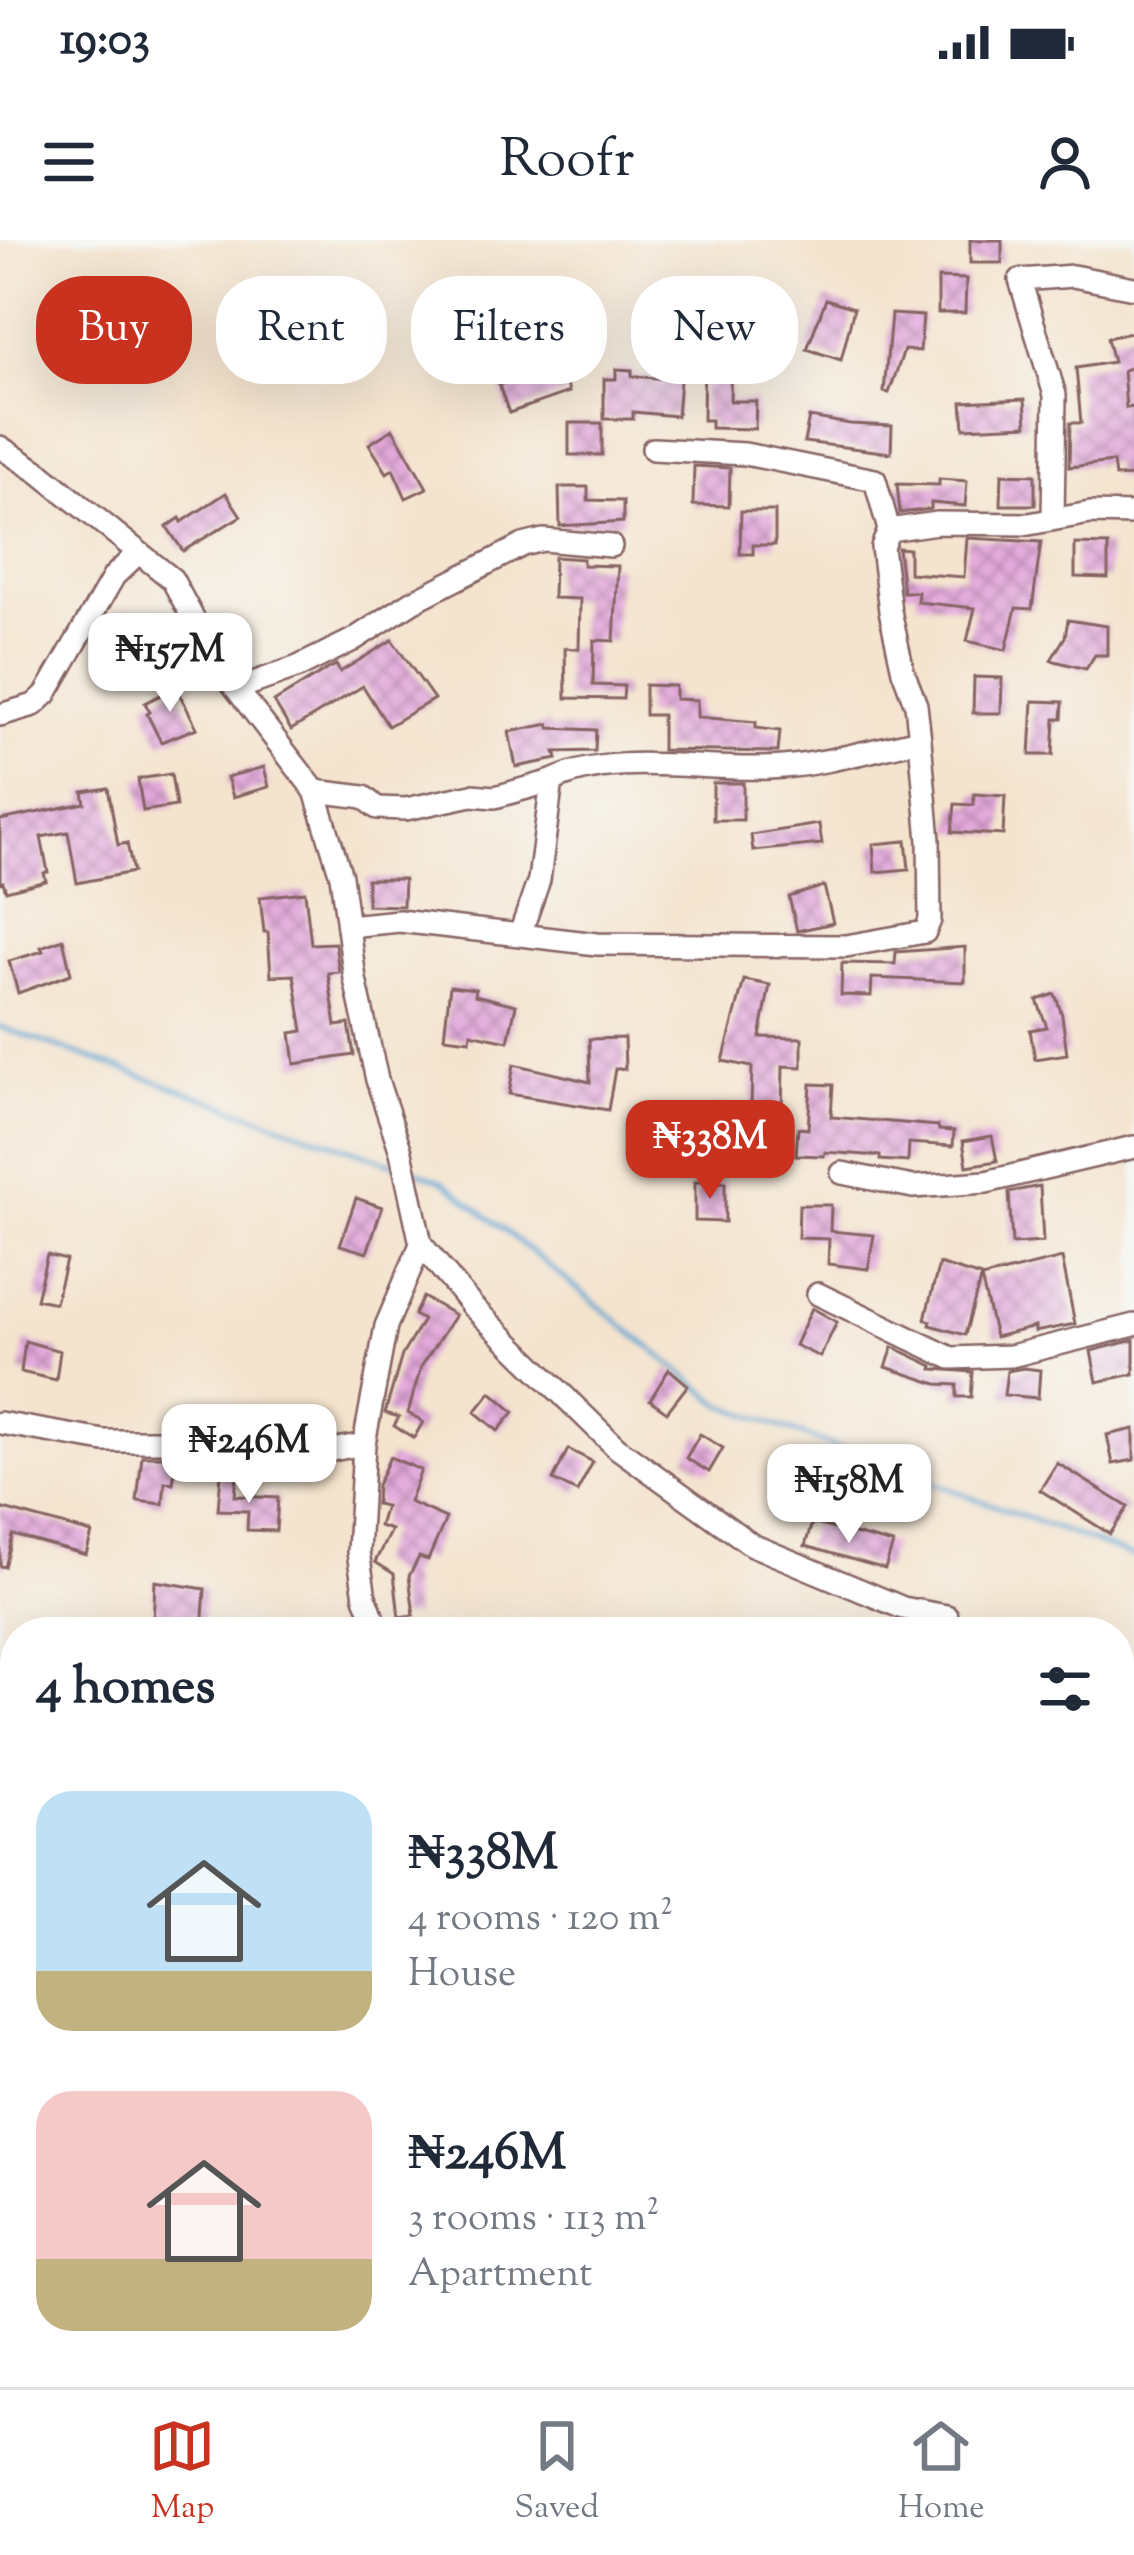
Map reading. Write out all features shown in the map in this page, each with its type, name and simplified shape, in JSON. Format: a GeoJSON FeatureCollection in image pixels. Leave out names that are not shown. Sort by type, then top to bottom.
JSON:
{"type":"FeatureCollection","features":[{"type":"Feature","properties":{"kind":"street"},"geometry":{"type":"LineString","coordinates":[[1053,518],[1054,395],[1020,280],[1073,276],[1134,288]]}},
{"type":"Feature","properties":{"kind":"street"},"geometry":{"type":"LineString","coordinates":[[0,446],[172,579],[218,664],[315,791],[341,876],[365,1031],[401,1152],[421,1244],[472,1306],[616,1447],[752,1545],[910,1617]]}},
{"type":"Feature","properties":{"kind":"street"},"geometry":{"type":"LineString","coordinates":[[348,926],[399,921],[597,944],[846,946],[925,932],[930,920],[928,842],[920,740],[916,705],[890,611],[882,547],[889,530],[875,480],[745,454],[653,449]]}},
{"type":"Feature","properties":{"kind":"street"},"geometry":{"type":"LineString","coordinates":[[889,530],[937,523],[1029,524],[1090,513],[1134,514]]}},
{"type":"Feature","properties":{"kind":"street"},"geometry":{"type":"LineString","coordinates":[[239,688],[353,640],[412,602],[523,545],[543,540],[610,546]]}},
{"type":"Feature","properties":{"kind":"street"},"geometry":{"type":"LineString","coordinates":[[0,716],[34,705],[46,694],[114,576],[137,554]]}},
{"type":"Feature","properties":{"kind":"street"},"geometry":{"type":"LineString","coordinates":[[315,791],[364,797],[376,808],[406,809],[442,799],[518,793],[574,770],[614,765],[785,767],[920,740]]}},
{"type":"Feature","properties":{"kind":"street"},"geometry":{"type":"LineString","coordinates":[[520,934],[539,880],[552,781]]}},
{"type":"Feature","properties":{"kind":"street"},"geometry":{"type":"LineString","coordinates":[[842,1173],[913,1187],[986,1182],[1134,1147]]}},
{"type":"Feature","properties":{"kind":"street"},"geometry":{"type":"LineString","coordinates":[[373,1617],[358,1552],[364,1444],[386,1326],[421,1244]]}},
{"type":"Feature","properties":{"kind":"street"},"geometry":{"type":"LineString","coordinates":[[818,1294],[951,1358],[1011,1356],[1134,1325]]}},
{"type":"Feature","properties":{"kind":"street"},"geometry":{"type":"LineString","coordinates":[[0,1423],[104,1441],[332,1450],[364,1444]]}},
{"type":"Feature","properties":{"kind":"building"},"geometry":{"type":"Polygon","coordinates":[[[970,240],[1002,240],[1002,263],[970,263],[970,240]]]}},
{"type":"Feature","properties":{"kind":"building"},"geometry":{"type":"Polygon","coordinates":[[[938,278],[966,279],[965,313],[938,313],[938,278]]]}},
{"type":"Feature","properties":{"kind":"building"},"geometry":{"type":"Polygon","coordinates":[[[826,299],[854,308],[841,360],[807,349],[826,299]]]}},
{"type":"Feature","properties":{"kind":"building"},"geometry":{"type":"Polygon","coordinates":[[[891,314],[923,316],[920,351],[904,350],[889,393],[884,392],[891,314]]]}},
{"type":"Feature","properties":{"kind":"building"},"geometry":{"type":"Polygon","coordinates":[[[1134,332],[1134,367],[1123,370],[1126,408],[1134,407],[1134,476],[1115,477],[1113,462],[1069,467],[1070,423],[1081,423],[1076,368],[1113,362],[1107,338],[1134,332]]]}},
{"type":"Feature","properties":{"kind":"building"},"geometry":{"type":"Polygon","coordinates":[[[616,369],[631,370],[631,384],[680,384],[677,416],[633,412],[633,419],[604,419],[604,384],[616,379],[616,369]]]}},
{"type":"Feature","properties":{"kind":"building"},"geometry":{"type":"Polygon","coordinates":[[[567,384],[569,392],[509,413],[499,385],[567,384]]]}},
{"type":"Feature","properties":{"kind":"building"},"geometry":{"type":"Polygon","coordinates":[[[704,384],[730,384],[730,401],[756,401],[755,429],[711,428],[711,420],[703,420],[704,384]]]}},
{"type":"Feature","properties":{"kind":"building"},"geometry":{"type":"Polygon","coordinates":[[[1025,399],[1027,425],[964,428],[962,402],[1025,399]]]}},
{"type":"Feature","properties":{"kind":"building"},"geometry":{"type":"Polygon","coordinates":[[[809,417],[892,426],[891,453],[804,442],[809,417]]]}},
{"type":"Feature","properties":{"kind":"building"},"geometry":{"type":"Polygon","coordinates":[[[569,423],[602,423],[602,455],[569,455],[569,423]]]}},
{"type":"Feature","properties":{"kind":"building"},"geometry":{"type":"Polygon","coordinates":[[[393,429],[427,488],[406,498],[393,469],[387,473],[369,444],[393,429]]]}},
{"type":"Feature","properties":{"kind":"building"},"geometry":{"type":"Polygon","coordinates":[[[694,466],[730,468],[729,506],[693,505],[694,466]]]}},
{"type":"Feature","properties":{"kind":"building"},"geometry":{"type":"Polygon","coordinates":[[[1002,474],[1035,475],[1035,505],[1001,505],[1002,474]]]}},
{"type":"Feature","properties":{"kind":"building"},"geometry":{"type":"Polygon","coordinates":[[[939,479],[967,481],[965,506],[931,503],[931,509],[900,513],[897,484],[939,485],[939,479]]]}},
{"type":"Feature","properties":{"kind":"building"},"geometry":{"type":"Polygon","coordinates":[[[559,487],[588,487],[588,500],[623,501],[623,522],[560,526],[559,487]]]}},
{"type":"Feature","properties":{"kind":"building"},"geometry":{"type":"Polygon","coordinates":[[[226,493],[241,516],[183,551],[167,527],[226,493]]]}},
{"type":"Feature","properties":{"kind":"building"},"geometry":{"type":"Polygon","coordinates":[[[741,511],[775,511],[775,545],[753,545],[753,554],[740,554],[741,511]]]}},
{"type":"Feature","properties":{"kind":"building"},"geometry":{"type":"Polygon","coordinates":[[[967,538],[1041,542],[1032,609],[1016,608],[1006,650],[967,641],[975,608],[917,602],[918,592],[903,592],[898,548],[909,549],[909,573],[964,577],[967,538]]]}},
{"type":"Feature","properties":{"kind":"building"},"geometry":{"type":"Polygon","coordinates":[[[1075,544],[1108,545],[1108,578],[1075,577],[1075,544]]]}},
{"type":"Feature","properties":{"kind":"building"},"geometry":{"type":"Polygon","coordinates":[[[554,557],[583,559],[583,565],[618,566],[614,641],[594,640],[593,685],[624,686],[623,699],[566,698],[565,648],[579,649],[580,599],[553,598],[554,557]]]}},
{"type":"Feature","properties":{"kind":"building"},"geometry":{"type":"Polygon","coordinates":[[[1068,620],[1107,626],[1107,655],[1095,655],[1086,669],[1051,660],[1065,637],[1068,620]]]}},
{"type":"Feature","properties":{"kind":"building"},"geometry":{"type":"Polygon","coordinates":[[[392,640],[434,699],[388,726],[363,686],[291,730],[274,702],[336,665],[340,672],[392,640]]]}},
{"type":"Feature","properties":{"kind":"building"},"geometry":{"type":"Polygon","coordinates":[[[974,677],[1002,678],[1001,713],[973,713],[974,677]]]}},
{"type":"Feature","properties":{"kind":"building"},"geometry":{"type":"Polygon","coordinates":[[[645,685],[675,686],[675,699],[697,700],[697,717],[756,722],[756,728],[780,731],[778,752],[662,750],[662,715],[645,715],[645,685]]]}},
{"type":"Feature","properties":{"kind":"building"},"geometry":{"type":"Polygon","coordinates":[[[176,687],[197,728],[161,742],[145,703],[176,687]]]}},
{"type":"Feature","properties":{"kind":"building"},"geometry":{"type":"Polygon","coordinates":[[[1033,701],[1063,702],[1062,719],[1055,719],[1053,755],[1030,755],[1033,701]]]}},
{"type":"Feature","properties":{"kind":"building"},"geometry":{"type":"Polygon","coordinates":[[[549,724],[550,728],[596,730],[595,751],[555,752],[557,759],[516,767],[509,732],[549,724]]]}},
{"type":"Feature","properties":{"kind":"building"},"geometry":{"type":"Polygon","coordinates":[[[264,767],[269,787],[233,797],[227,777],[264,767]]]}},
{"type":"Feature","properties":{"kind":"building"},"geometry":{"type":"Polygon","coordinates":[[[171,774],[176,806],[143,811],[138,779],[171,774]]]}},
{"type":"Feature","properties":{"kind":"building"},"geometry":{"type":"Polygon","coordinates":[[[713,783],[743,783],[743,820],[713,820],[713,783]]]}},
{"type":"Feature","properties":{"kind":"building"},"geometry":{"type":"Polygon","coordinates":[[[108,788],[118,845],[127,843],[133,872],[77,883],[68,832],[41,837],[46,881],[6,891],[0,883],[0,820],[85,803],[83,792],[108,788]]]}},
{"type":"Feature","properties":{"kind":"building"},"geometry":{"type":"Polygon","coordinates":[[[974,794],[1005,796],[1003,835],[952,832],[955,804],[974,805],[974,794]]]}},
{"type":"Feature","properties":{"kind":"building"},"geometry":{"type":"Polygon","coordinates":[[[819,824],[822,844],[753,851],[751,835],[819,824]]]}},
{"type":"Feature","properties":{"kind":"building"},"geometry":{"type":"Polygon","coordinates":[[[906,841],[909,869],[875,872],[873,844],[906,841]]]}},
{"type":"Feature","properties":{"kind":"building"},"geometry":{"type":"Polygon","coordinates":[[[367,879],[404,879],[403,906],[367,905],[367,879]]]}},
{"type":"Feature","properties":{"kind":"building"},"geometry":{"type":"Polygon","coordinates":[[[824,886],[833,923],[797,931],[789,897],[824,886]]]}},
{"type":"Feature","properties":{"kind":"building"},"geometry":{"type":"Polygon","coordinates":[[[305,892],[311,944],[335,943],[339,972],[328,973],[336,1026],[349,1024],[354,1055],[295,1064],[291,1033],[303,1031],[294,975],[271,976],[260,897],[305,892]]]}},
{"type":"Feature","properties":{"kind":"building"},"geometry":{"type":"Polygon","coordinates":[[[63,939],[71,974],[18,993],[9,961],[63,939]]]}},
{"type":"Feature","properties":{"kind":"building"},"geometry":{"type":"Polygon","coordinates":[[[965,947],[965,982],[872,978],[871,996],[841,995],[842,963],[895,964],[896,952],[965,947]]]}},
{"type":"Feature","properties":{"kind":"building"},"geometry":{"type":"Polygon","coordinates":[[[744,980],[770,985],[760,1037],[802,1038],[802,1067],[783,1066],[782,1111],[770,1111],[769,1148],[707,1145],[709,1106],[751,1107],[752,1067],[723,1061],[744,980]]]}},
{"type":"Feature","properties":{"kind":"building"},"geometry":{"type":"Polygon","coordinates":[[[450,986],[476,989],[475,995],[516,1005],[508,1041],[471,1033],[470,1040],[444,1037],[450,986]]]}},
{"type":"Feature","properties":{"kind":"building"},"geometry":{"type":"Polygon","coordinates":[[[1055,994],[1067,1054],[1035,1059],[1030,1030],[1047,1027],[1037,1000],[1055,994]]]}},
{"type":"Feature","properties":{"kind":"building"},"geometry":{"type":"Polygon","coordinates":[[[624,1038],[625,1069],[615,1069],[608,1110],[509,1094],[514,1064],[590,1082],[589,1039],[624,1038]]]}},
{"type":"Feature","properties":{"kind":"building"},"geometry":{"type":"Polygon","coordinates":[[[811,1084],[833,1085],[831,1117],[938,1126],[954,1131],[953,1146],[909,1143],[908,1162],[825,1152],[824,1156],[796,1155],[798,1128],[808,1129],[811,1084]]]}},
{"type":"Feature","properties":{"kind":"building"},"geometry":{"type":"Polygon","coordinates":[[[992,1136],[997,1161],[967,1166],[963,1141],[992,1136]]]}},
{"type":"Feature","properties":{"kind":"building"},"geometry":{"type":"Polygon","coordinates":[[[695,1182],[725,1182],[725,1222],[695,1221],[695,1182]]]}},
{"type":"Feature","properties":{"kind":"building"},"geometry":{"type":"Polygon","coordinates":[[[1040,1186],[1043,1242],[1012,1244],[1009,1192],[1040,1186]]]}},
{"type":"Feature","properties":{"kind":"building"},"geometry":{"type":"Polygon","coordinates":[[[356,1198],[382,1207],[367,1253],[340,1245],[356,1198]]]}},
{"type":"Feature","properties":{"kind":"building"},"geometry":{"type":"Polygon","coordinates":[[[799,1205],[831,1205],[830,1231],[874,1235],[868,1269],[828,1264],[829,1239],[798,1238],[799,1205]]]}},
{"type":"Feature","properties":{"kind":"building"},"geometry":{"type":"Polygon","coordinates":[[[47,1255],[66,1260],[55,1303],[36,1299],[47,1255]]]}},
{"type":"Feature","properties":{"kind":"building"},"geometry":{"type":"Polygon","coordinates":[[[1062,1258],[1075,1324],[995,1337],[981,1278],[1062,1258]]]}},
{"type":"Feature","properties":{"kind":"building"},"geometry":{"type":"Polygon","coordinates":[[[939,1264],[981,1277],[965,1335],[930,1325],[925,1319],[939,1264]]]}},
{"type":"Feature","properties":{"kind":"building"},"geometry":{"type":"Polygon","coordinates":[[[423,1297],[455,1315],[421,1367],[408,1413],[423,1422],[414,1438],[394,1426],[399,1417],[385,1413],[402,1355],[423,1320],[414,1315],[423,1297]]]}},
{"type":"Feature","properties":{"kind":"building"},"geometry":{"type":"Polygon","coordinates":[[[812,1308],[837,1322],[820,1357],[795,1345],[812,1308]]]}},
{"type":"Feature","properties":{"kind":"building"},"geometry":{"type":"Polygon","coordinates":[[[1134,1340],[1134,1374],[1097,1382],[1091,1351],[1134,1340]]]}},
{"type":"Feature","properties":{"kind":"building"},"geometry":{"type":"Polygon","coordinates":[[[25,1341],[60,1351],[56,1380],[21,1372],[25,1341]]]}},
{"type":"Feature","properties":{"kind":"building"},"geometry":{"type":"Polygon","coordinates":[[[893,1347],[932,1369],[973,1372],[971,1397],[957,1397],[957,1385],[937,1384],[886,1367],[893,1347]]]}},
{"type":"Feature","properties":{"kind":"building"},"geometry":{"type":"Polygon","coordinates":[[[669,1369],[688,1385],[667,1412],[650,1400],[669,1369]]]}},
{"type":"Feature","properties":{"kind":"building"},"geometry":{"type":"Polygon","coordinates":[[[1040,1370],[1038,1398],[1004,1395],[1007,1371],[1040,1370]]]}},
{"type":"Feature","properties":{"kind":"building"},"geometry":{"type":"Polygon","coordinates":[[[491,1392],[514,1412],[498,1431],[475,1412],[491,1392]]]}},
{"type":"Feature","properties":{"kind":"building"},"geometry":{"type":"Polygon","coordinates":[[[1134,1429],[1134,1460],[1113,1464],[1107,1435],[1134,1429]]]}},
{"type":"Feature","properties":{"kind":"building"},"geometry":{"type":"Polygon","coordinates":[[[700,1434],[723,1448],[709,1472],[686,1458],[700,1434]]]}},
{"type":"Feature","properties":{"kind":"building"},"geometry":{"type":"Polygon","coordinates":[[[568,1449],[593,1462],[577,1492],[553,1480],[568,1449]]]}},
{"type":"Feature","properties":{"kind":"building"},"geometry":{"type":"Polygon","coordinates":[[[142,1456],[177,1456],[173,1483],[165,1482],[163,1504],[137,1501],[142,1456]]]}},
{"type":"Feature","properties":{"kind":"building"},"geometry":{"type":"Polygon","coordinates":[[[390,1457],[421,1470],[409,1502],[446,1518],[428,1560],[419,1557],[409,1576],[414,1615],[399,1617],[394,1574],[375,1562],[391,1530],[379,1526],[385,1506],[376,1504],[377,1485],[390,1457]]]}},
{"type":"Feature","properties":{"kind":"building"},"geometry":{"type":"Polygon","coordinates":[[[1057,1463],[1128,1507],[1110,1534],[1040,1490],[1057,1463]]]}},
{"type":"Feature","properties":{"kind":"building"},"geometry":{"type":"Polygon","coordinates":[[[221,1474],[237,1475],[235,1496],[278,1498],[276,1531],[247,1530],[248,1511],[218,1510],[221,1474]]]}},
{"type":"Feature","properties":{"kind":"building"},"geometry":{"type":"Polygon","coordinates":[[[0,1508],[92,1533],[86,1555],[13,1535],[5,1567],[0,1566],[0,1508]]]}},
{"type":"Feature","properties":{"kind":"building"},"geometry":{"type":"Polygon","coordinates":[[[812,1523],[893,1544],[885,1569],[805,1546],[812,1523]]]}},
{"type":"Feature","properties":{"kind":"building"},"geometry":{"type":"Polygon","coordinates":[[[155,1581],[205,1589],[203,1617],[153,1617],[155,1581]]]}},
{"type":"Feature","properties":{"kind":"waterway"},"geometry":{"type":"LineString","coordinates":[[0,1027],[397,1165]]}},
{"type":"Feature","properties":{"kind":"waterway"},"geometry":{"type":"LineString","coordinates":[[413,1170],[443,1181],[722,1405],[1134,1557]]}}]}
